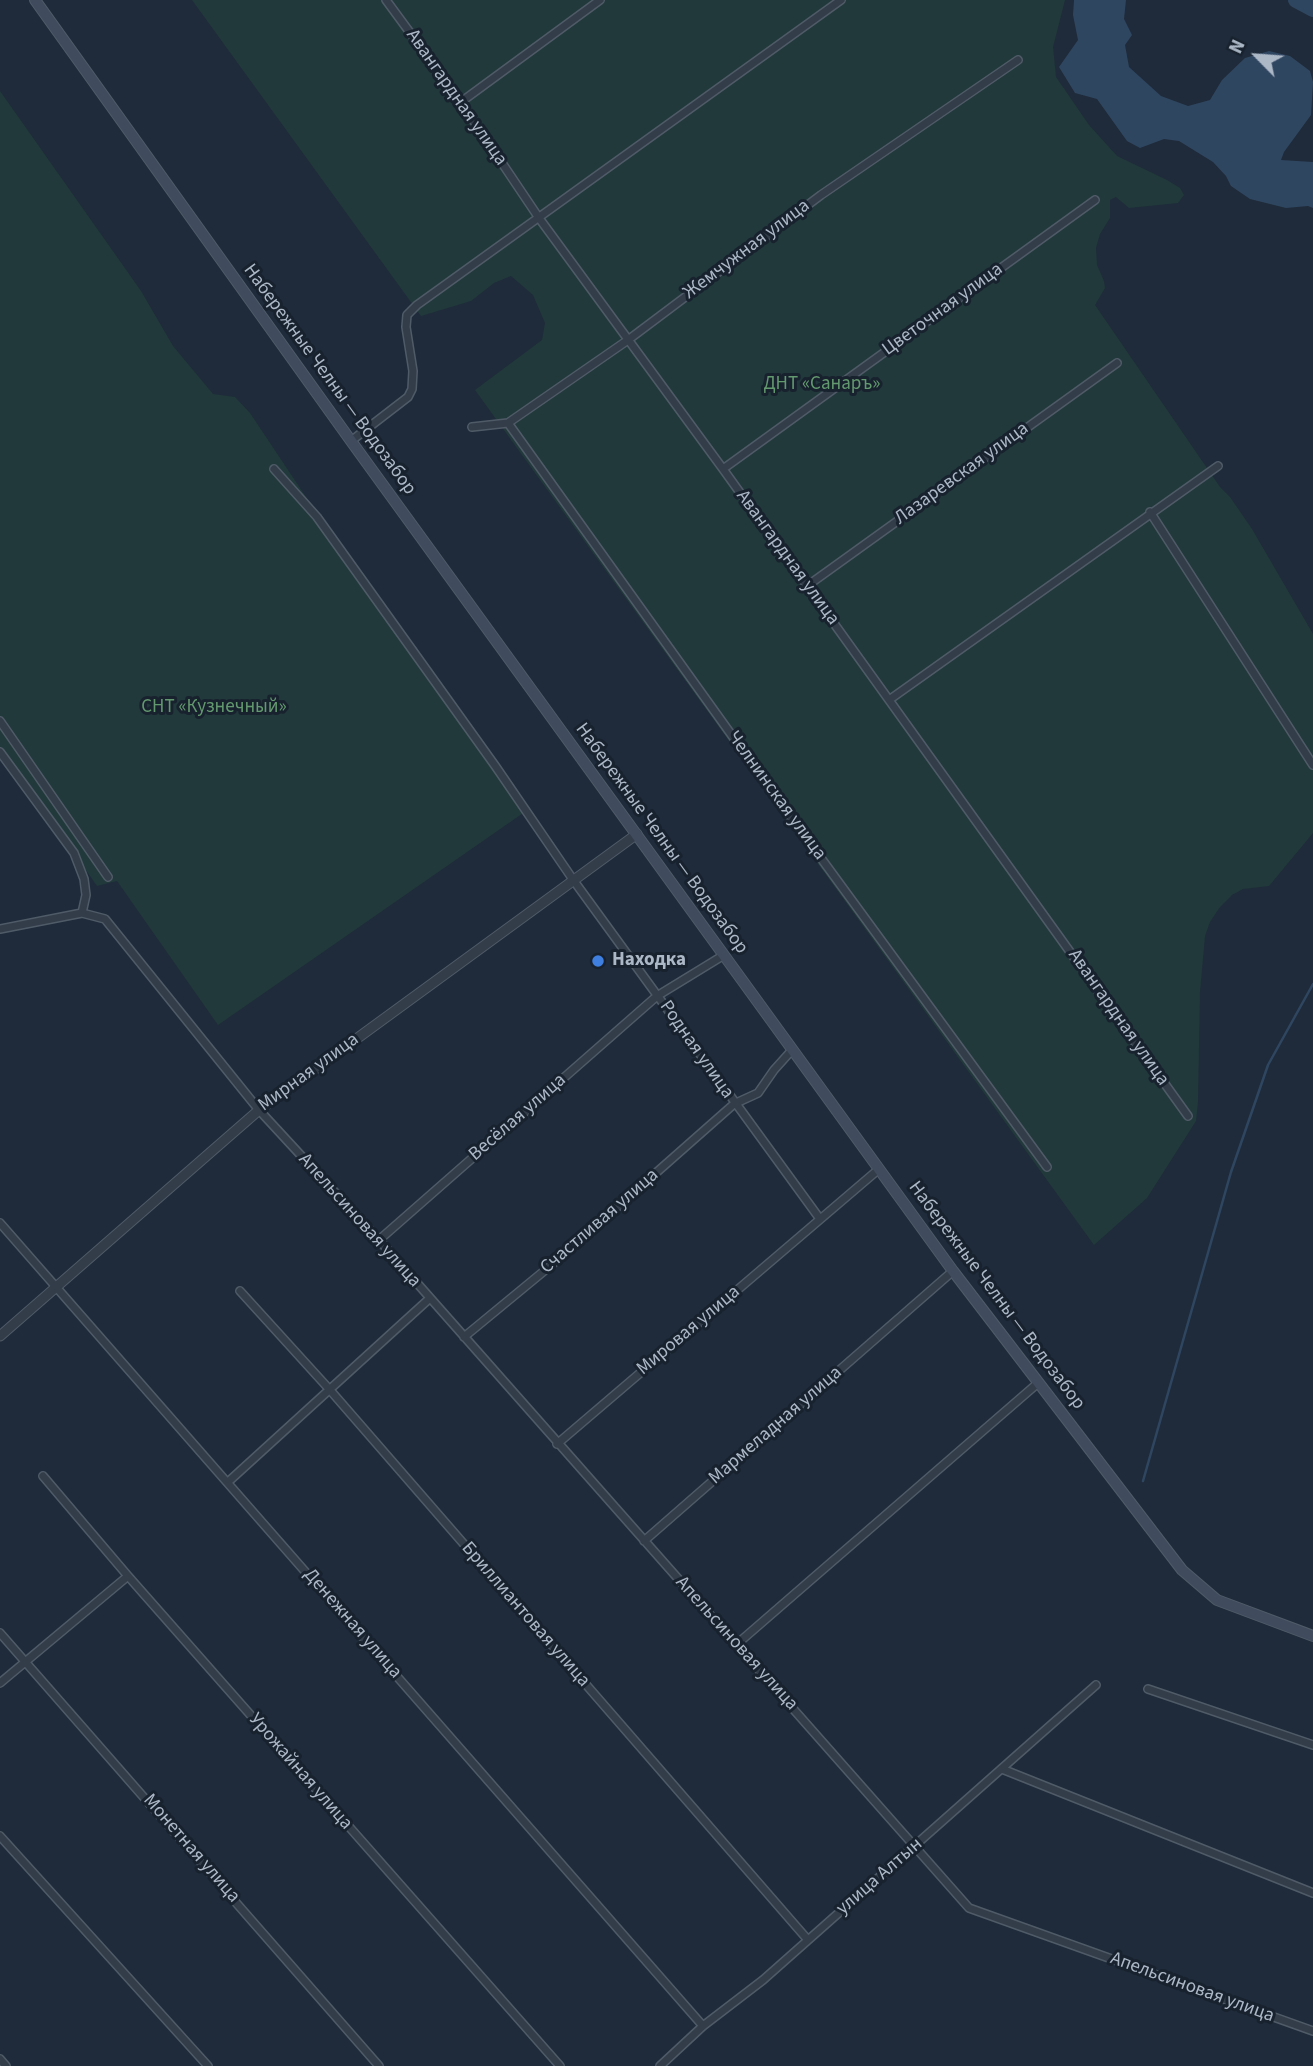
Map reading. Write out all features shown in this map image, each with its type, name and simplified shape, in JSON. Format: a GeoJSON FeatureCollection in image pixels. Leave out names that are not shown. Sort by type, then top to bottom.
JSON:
{"type":"FeatureCollection","features":[{"type":"Feature","properties":{"kind":"main road","name":"Набережные Челны — Водозабор"},"geometry":{"type":"LineString","coordinates":[[35,0],[792,1050],[953,1270],[1182,1570],[1217,1600],[1313,1636]]}},
{"type":"Feature","properties":{"kind":"street","name":"Авангардная улица"},"geometry":{"type":"LineString","coordinates":[[386,0],[461,102],[539,218],[723,469],[1188,1116]]}},
{"type":"Feature","properties":{"kind":"street"},"geometry":{"type":"LineString","coordinates":[[461,102],[600,0]]}},
{"type":"Feature","properties":{"kind":"street"},"geometry":{"type":"LineString","coordinates":[[351,441],[408,397],[412,389],[413,372],[406,327],[407,315],[841,0]]}},
{"type":"Feature","properties":{"kind":"street","name":"Жемчужная улица"},"geometry":{"type":"LineString","coordinates":[[472,427],[508,423],[628,340],[821,195],[1018,60]]}},
{"type":"Feature","properties":{"kind":"street","name":"Цветочная улица"},"geometry":{"type":"LineString","coordinates":[[723,469],[1095,200]]}},
{"type":"Feature","properties":{"kind":"street","name":"Лазаревская улица"},"geometry":{"type":"LineString","coordinates":[[807,586],[1117,363]]}},
{"type":"Feature","properties":{"kind":"street","name":"Челнинская улица"},"geometry":{"type":"LineString","coordinates":[[508,423],[758,772],[1047,1167]]}},
{"type":"Feature","properties":{"kind":"street"},"geometry":{"type":"LineString","coordinates":[[889,700],[1218,466]]}},
{"type":"Feature","properties":{"kind":"street","name":"Родная улица"},"geometry":{"type":"LineString","coordinates":[[274,469],[317,517],[574,881],[820,1219]]}},
{"type":"Feature","properties":{"kind":"street"},"geometry":{"type":"LineString","coordinates":[[1150,512],[1313,765]]}},
{"type":"Feature","properties":{"kind":"street"},"geometry":{"type":"LineString","coordinates":[[0,721],[108,877]]}},
{"type":"Feature","properties":{"kind":"street"},"geometry":{"type":"LineString","coordinates":[[0,752],[74,853],[84,879],[86,895],[82,913],[0,929]]}},
{"type":"Feature","properties":{"kind":"street","name":"Мирная улица"},"geometry":{"type":"LineString","coordinates":[[0,1336],[259,1110],[637,834]]}},
{"type":"Feature","properties":{"kind":"street","name":"Апельсиновая улица"},"geometry":{"type":"LineString","coordinates":[[82,913],[105,919],[259,1110],[379,1240],[969,1908],[1313,2031]]}},
{"type":"Feature","properties":{"kind":"street","name":"Весёлая улица"},"geometry":{"type":"LineString","coordinates":[[379,1240],[657,996],[724,955]]}},
{"type":"Feature","properties":{"kind":"street","name":"Счастливая улица"},"geometry":{"type":"LineString","coordinates":[[464,1338],[555,1262],[734,1104],[758,1093],[792,1050]]}},
{"type":"Feature","properties":{"kind":"street","name":"Мировая улица"},"geometry":{"type":"LineString","coordinates":[[557,1444],[879,1169]]}},
{"type":"Feature","properties":{"kind":"street","name":"Денежная улица"},"geometry":{"type":"LineString","coordinates":[[0,1223],[703,2026]]}},
{"type":"Feature","properties":{"kind":"street","name":"Мармеладная улица"},"geometry":{"type":"LineString","coordinates":[[644,1541],[953,1270]]}},
{"type":"Feature","properties":{"kind":"street","name":"Бриллиантовая улица"},"geometry":{"type":"LineString","coordinates":[[240,1291],[330,1390],[808,1940]]}},
{"type":"Feature","properties":{"kind":"street"},"geometry":{"type":"LineString","coordinates":[[228,1482],[429,1299]]}},
{"type":"Feature","properties":{"kind":"street"},"geometry":{"type":"LineString","coordinates":[[737,1644],[1038,1383]]}},
{"type":"Feature","properties":{"kind":"street","name":"Урожайная улица"},"geometry":{"type":"LineString","coordinates":[[43,1476],[560,2066]]}},
{"type":"Feature","properties":{"kind":"street"},"geometry":{"type":"LineString","coordinates":[[0,1683],[128,1576]]}},
{"type":"Feature","properties":{"kind":"street","name":"Монетная улица"},"geometry":{"type":"LineString","coordinates":[[0,1633],[379,2066]]}},
{"type":"Feature","properties":{"kind":"street","name":"улица Алтын"},"geometry":{"type":"LineString","coordinates":[[660,2066],[703,2026],[764,1980],[1096,1685]]}},
{"type":"Feature","properties":{"kind":"street"},"geometry":{"type":"LineString","coordinates":[[1148,1689],[1313,1745]]}},
{"type":"Feature","properties":{"kind":"street"},"geometry":{"type":"LineString","coordinates":[[1002,1769],[1313,1893]]}},
{"type":"Feature","properties":{"kind":"street"},"geometry":{"type":"LineString","coordinates":[[0,1836],[208,2066]]}},
{"type":"Feature","properties":{"kind":"street"},"geometry":{"type":"LineString","coordinates":[[0,2059],[6,2066]]}},
{"type":"Feature","properties":{"kind":"green space","name":"ДНТ «Санаръ»"},"geometry":{"type":"Polygon","coordinates":[[[192,0],[1065,0],[1053,47],[1056,77],[1089,125],[1117,156],[1167,180],[1180,188],[1184,195],[1178,203],[1129,208],[1116,197],[1110,200],[1110,218],[1100,234],[1096,248],[1097,265],[1105,288],[1095,305],[1252,529],[1313,634],[1313,833],[1269,886],[1243,889],[1232,895],[1210,922],[1205,936],[1200,992],[1196,1121],[1147,1198],[1094,1245],[475,390],[542,340],[545,323],[533,295],[511,276],[494,283],[471,301],[421,316],[192,0]]]}},
{"type":"Feature","properties":{"kind":"green space","name":"СНТ «Кузнечный»"},"geometry":{"type":"Polygon","coordinates":[[[0,91],[141,291],[173,346],[213,394],[235,397],[250,413],[316,512],[529,809],[218,1025],[117,881],[97,886],[0,747],[0,91]]]}},
{"type":"Feature","properties":{"kind":"water"},"geometry":{"type":"Polygon","coordinates":[[[1074,0],[1126,0],[1124,19],[1132,35],[1125,45],[1129,67],[1161,96],[1188,106],[1210,100],[1222,80],[1245,58],[1269,51],[1290,56],[1310,71],[1313,82],[1311,115],[1281,160],[1313,162],[1313,208],[1286,208],[1250,199],[1231,186],[1213,162],[1179,141],[1164,139],[1140,148],[1127,141],[1097,99],[1075,93],[1059,67],[1078,40],[1073,15],[1074,0]]]}},
{"type":"Feature","properties":{"kind":"waterway"},"geometry":{"type":"LineString","coordinates":[[1296,0],[1313,9]]}},
{"type":"Feature","properties":{"kind":"waterway"},"geometry":{"type":"LineString","coordinates":[[1143,1481],[1231,1172],[1268,1065],[1313,984]]}},
{"type":"Feature","properties":{"kind":"place","name":"Находка"},"geometry":{"type":"Point","coordinates":[598,961]}}]}
